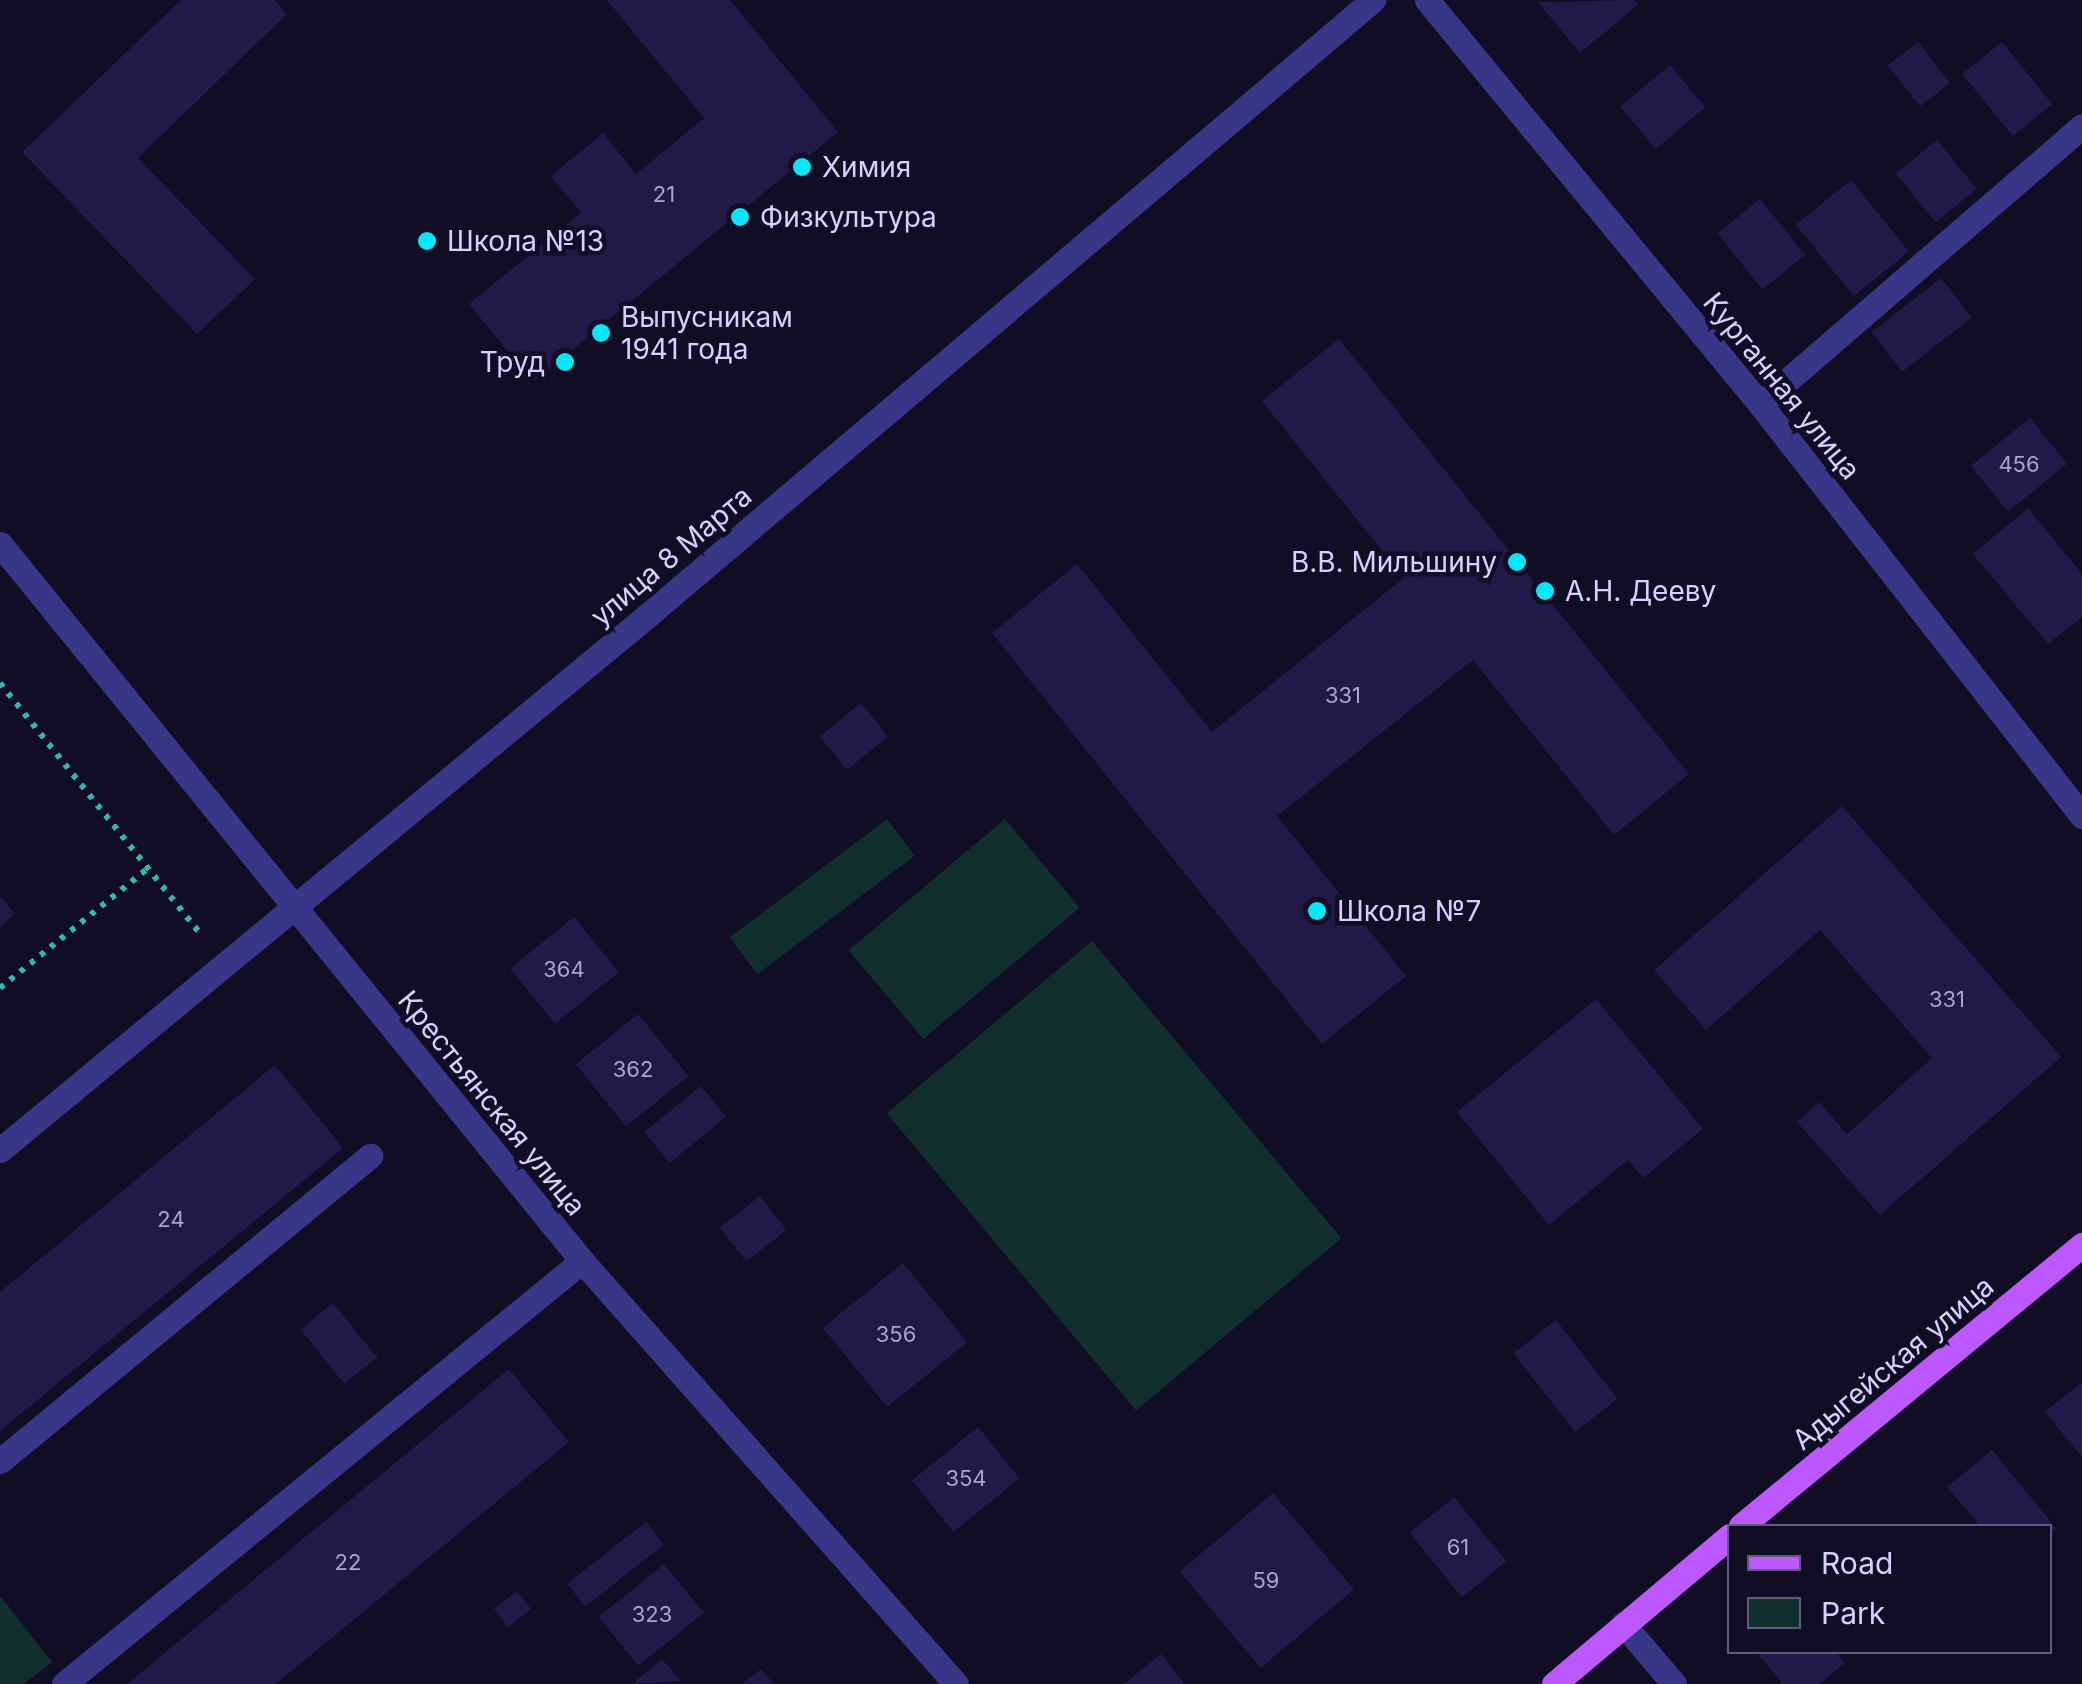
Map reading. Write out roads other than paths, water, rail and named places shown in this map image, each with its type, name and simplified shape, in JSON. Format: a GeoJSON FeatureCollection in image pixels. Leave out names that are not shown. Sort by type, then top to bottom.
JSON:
{"type":"FeatureCollection","features":[{"type":"Feature","properties":{"kind":"main road","name":"Адыгейская улица"},"geometry":{"type":"LineString","coordinates":[[1743,1524],[2082,1245]]}},
{"type":"Feature","properties":{"kind":"main road"},"geometry":{"type":"LineString","coordinates":[[1554,1684],[1727,1538]]}},
{"type":"Feature","properties":{"kind":"street","name":"улица 8 Марта"},"geometry":{"type":"LineString","coordinates":[[0,1150],[296,909],[1373,0]]}},
{"type":"Feature","properties":{"kind":"street","name":"Курганная улица"},"geometry":{"type":"LineString","coordinates":[[1427,0],[1760,404],[2082,816]]}},
{"type":"Feature","properties":{"kind":"street"},"geometry":{"type":"LineString","coordinates":[[1760,404],[2082,126]]}},
{"type":"Feature","properties":{"kind":"street","name":"Крестьянская улица"},"geometry":{"type":"LineString","coordinates":[[0,544],[582,1261],[956,1684]]}},
{"type":"Feature","properties":{"kind":"street"},"geometry":{"type":"LineString","coordinates":[[0,1461],[370,1156]]}},
{"type":"Feature","properties":{"kind":"street"},"geometry":{"type":"LineString","coordinates":[[64,1684],[582,1261]]}},
{"type":"Feature","properties":{"kind":"street"},"geometry":{"type":"LineString","coordinates":[[1623,1624],[1674,1684]]}},
{"type":"Feature","properties":{"kind":"place","name":"Химия"},"geometry":{"type":"Point","coordinates":[802,167]}},
{"type":"Feature","properties":{"kind":"place","name":"Физкультура"},"geometry":{"type":"Point","coordinates":[740,217]}},
{"type":"Feature","properties":{"kind":"place","name":"Школа №13"},"geometry":{"type":"Point","coordinates":[427,241]}},
{"type":"Feature","properties":{"kind":"place","name":"Выпусникам 1941 года"},"geometry":{"type":"Point","coordinates":[601,333]}},
{"type":"Feature","properties":{"kind":"place","name":"Труд"},"geometry":{"type":"Point","coordinates":[565,362]}},
{"type":"Feature","properties":{"kind":"place","name":"В.В. Мильшину"},"geometry":{"type":"Point","coordinates":[1517,562]}},
{"type":"Feature","properties":{"kind":"place","name":"А.Н. Дееву"},"geometry":{"type":"Point","coordinates":[1545,591]}},
{"type":"Feature","properties":{"kind":"place","name":"Школа №7"},"geometry":{"type":"Point","coordinates":[1317,911]}}]}
